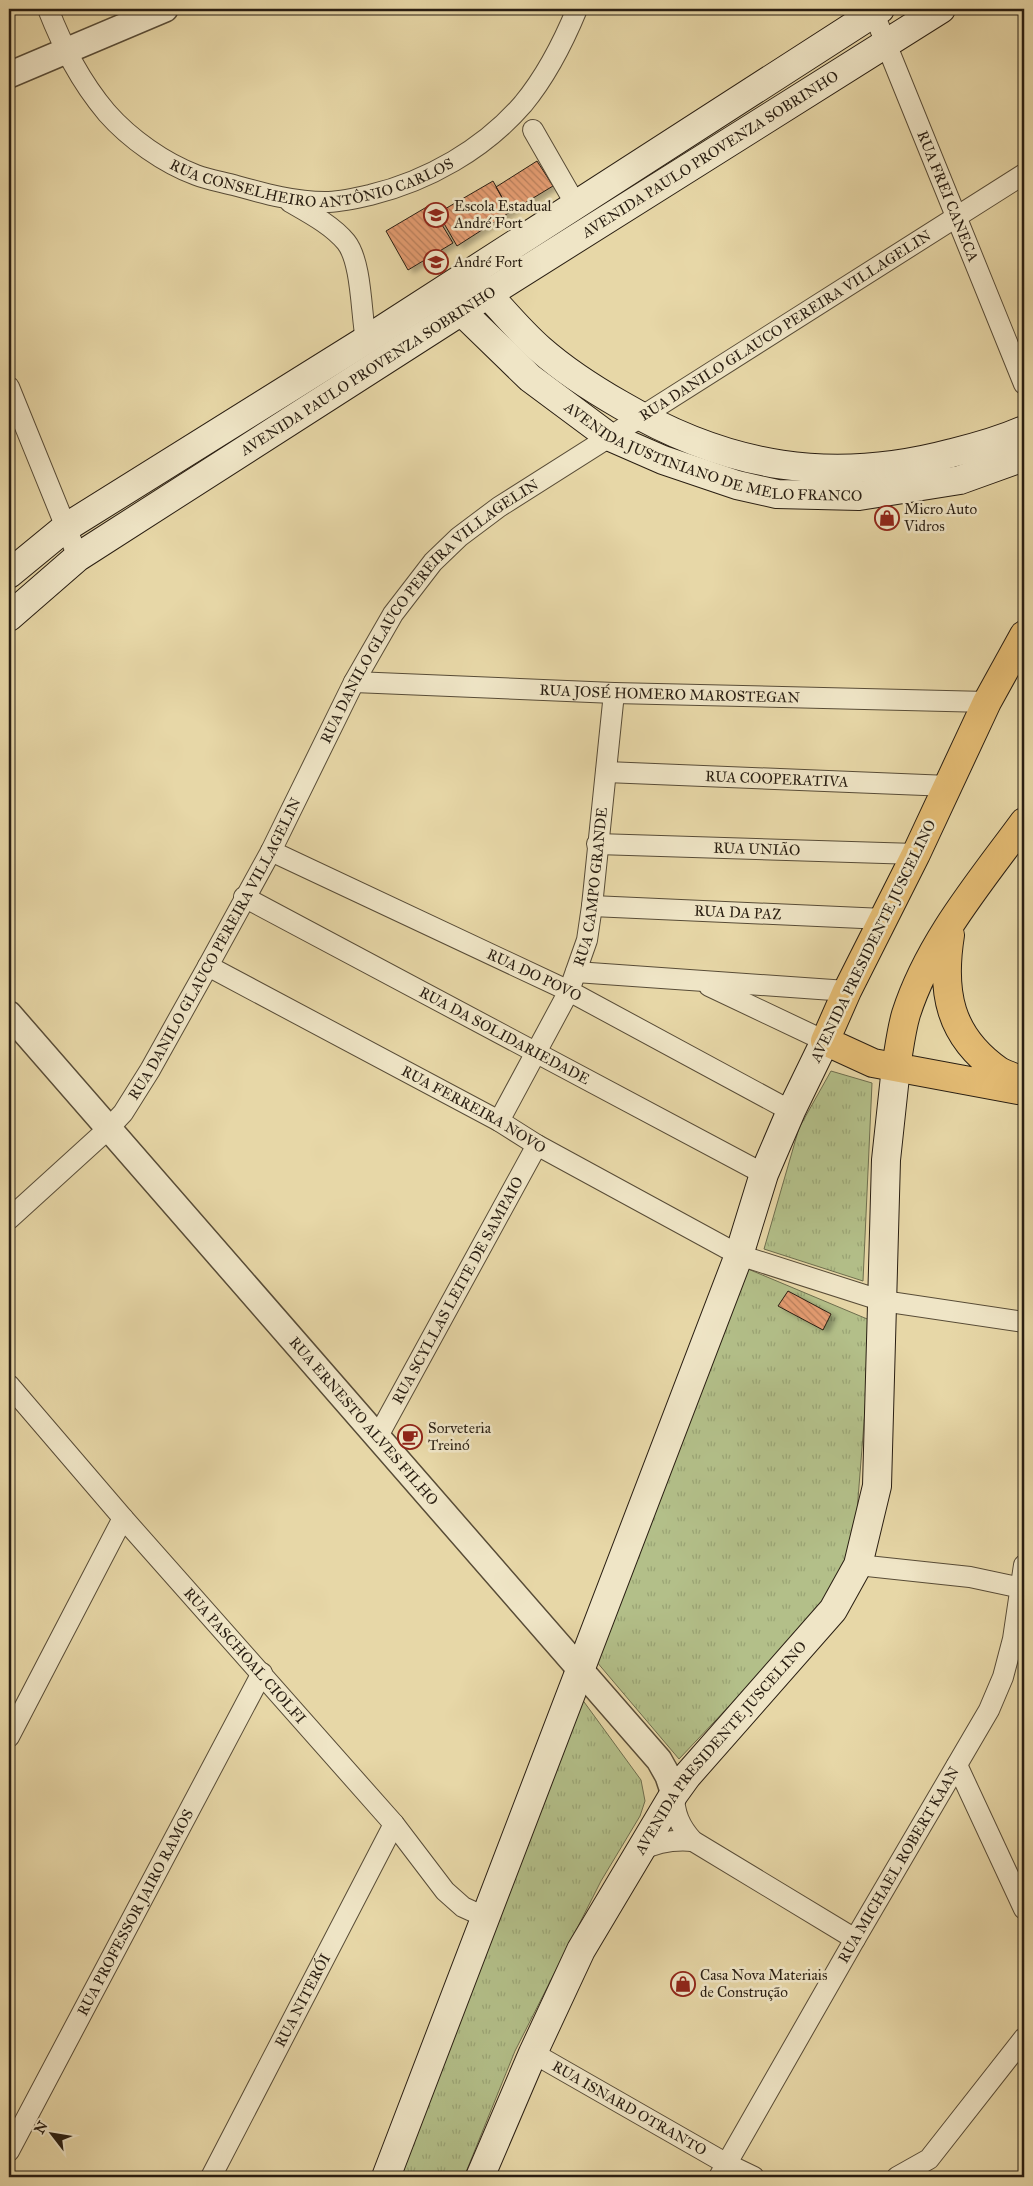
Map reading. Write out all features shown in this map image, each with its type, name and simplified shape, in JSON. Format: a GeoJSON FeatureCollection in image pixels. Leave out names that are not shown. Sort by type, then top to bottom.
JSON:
{"type":"FeatureCollection","features":[{"type":"Feature","properties":{"kind":"main road","name":"AVENIDA PAULO PROVENZA SOBRINHO"},"geometry":{"type":"LineString","coordinates":[[9,617],[78,557],[461,311],[941,9]]}},
{"type":"Feature","properties":{"kind":"main road","name":"AVENIDA PAULO PROVENZA SOBRINHO"},"geometry":{"type":"LineString","coordinates":[[9,574],[65,528],[366,340],[875,10]]}},
{"type":"Feature","properties":{"kind":"main road","name":"AVENIDA JUSTINIANO DE MELO FRANCO"},"geometry":{"type":"LineString","coordinates":[[469,274],[540,349],[584,383],[642,418],[685,437],[744,458],[812,469],[875,468],[931,459],[992,443],[1024,430]]}},
{"type":"Feature","properties":{"kind":"main road","name":"AVENIDA JUSTINIANO DE MELO FRANCO"},"geometry":{"type":"LineString","coordinates":[[444,290],[461,311],[530,378],[608,436],[663,460],[729,483],[776,494],[859,496],[960,480],[1024,457]]}},
{"type":"Feature","properties":{"kind":"main road","name":"AVENIDA PRESIDENTE JUSCELINO"},"geometry":{"type":"LineString","coordinates":[[386,2177],[579,1668],[739,1255],[764,1174],[847,991],[949,786],[987,702],[1024,635]]}},
{"type":"Feature","properties":{"kind":"main road","name":"AVENIDA PRESIDENTE JUSCELINO"},"geometry":{"type":"LineString","coordinates":[[480,2177],[533,2053],[581,1950],[674,1794],[716,1743],[833,1610],[858,1564],[877,1486],[886,1160],[896,1067],[906,1015],[921,977],[953,918],[1024,822]]}},
{"type":"Feature","properties":{"kind":"main road"},"geometry":{"type":"LineString","coordinates":[[953,918],[946,963],[950,1010],[970,1045],[1000,1072],[1024,1080]]}},
{"type":"Feature","properties":{"kind":"main road"},"geometry":{"type":"LineString","coordinates":[[825,1042],[873,1063],[1024,1091]]}},
{"type":"Feature","properties":{"kind":"street","name":"RUA CONSELHEIRO ANTÔNIO CARLOS"},"geometry":{"type":"LineString","coordinates":[[48,9],[65,50],[82,80],[108,114],[138,142],[170,162],[196,175],[284,198],[327,202],[356,198],[394,189],[446,166],[490,135],[522,104],[552,62],[577,9]]}},
{"type":"Feature","properties":{"kind":"street"},"geometry":{"type":"LineString","coordinates":[[9,75],[165,9]]}},
{"type":"Feature","properties":{"kind":"street","name":"RUA FREI CANECA"},"geometry":{"type":"LineString","coordinates":[[875,10],[885,44],[1024,384]]}},
{"type":"Feature","properties":{"kind":"street"},"geometry":{"type":"LineString","coordinates":[[533,130],[576,205]]}},
{"type":"Feature","properties":{"kind":"street","name":"RUA DANILO GLAUCO PEREIRA VILLAGELIN"},"geometry":{"type":"LineString","coordinates":[[9,1219],[108,1129],[123,1113],[150,1070],[271,851],[354,682],[393,614],[433,562],[452,543],[499,507],[608,436],[642,418],[762,339],[957,218],[1024,174]]}},
{"type":"Feature","properties":{"kind":"street"},"geometry":{"type":"LineString","coordinates":[[284,198],[325,224],[347,243],[355,260],[366,340]]}},
{"type":"Feature","properties":{"kind":"street"},"geometry":{"type":"LineString","coordinates":[[9,387],[78,557]]}},
{"type":"Feature","properties":{"kind":"street","name":"RUA JOSÉ HOMERO MAROSTEGAN"},"geometry":{"type":"LineString","coordinates":[[354,682],[614,693],[987,702]]}},
{"type":"Feature","properties":{"kind":"street","name":"RUA CAMPO GRANDE"},"geometry":{"type":"LineString","coordinates":[[500,1121],[568,991],[587,940],[614,693]]}},
{"type":"Feature","properties":{"kind":"street","name":"RUA COOPERATIVA"},"geometry":{"type":"LineString","coordinates":[[606,772],[949,786]]}},
{"type":"Feature","properties":{"kind":"street","name":"RUA UNIÃO"},"geometry":{"type":"LineString","coordinates":[[597,844],[916,854]]}},
{"type":"Feature","properties":{"kind":"street","name":"RUA DO POVO"},"geometry":{"type":"LineString","coordinates":[[271,851],[568,991],[791,1111]]}},
{"type":"Feature","properties":{"kind":"street","name":"RUA DA SOLIDARIEDADE"},"geometry":{"type":"LineString","coordinates":[[244,897],[764,1174]]}},
{"type":"Feature","properties":{"kind":"street","name":"RUA DA PAZ"},"geometry":{"type":"LineString","coordinates":[[592,906],[884,919]]}},
{"type":"Feature","properties":{"kind":"street","name":"RUA FERREIRA NOVO"},"geometry":{"type":"LineString","coordinates":[[208,966],[500,1121],[537,1145],[739,1255]]}},
{"type":"Feature","properties":{"kind":"street","name":"RUA DO POVO"},"geometry":{"type":"LineString","coordinates":[[576,972],[847,991]]}},
{"type":"Feature","properties":{"kind":"street"},"geometry":{"type":"LineString","coordinates":[[701,982],[825,1042]]}},
{"type":"Feature","properties":{"kind":"street","name":"RUA ERNESTO ALVES FILHO"},"geometry":{"type":"LineString","coordinates":[[9,1014],[659,1760],[668,1776],[674,1794],[674,1805],[680,1825],[693,1841],[855,1939]]}},
{"type":"Feature","properties":{"kind":"street","name":"RUA SCYLLAS LEITE DE SAMPAIO"},"geometry":{"type":"LineString","coordinates":[[378,1436],[537,1145]]}},
{"type":"Feature","properties":{"kind":"street"},"geometry":{"type":"LineString","coordinates":[[739,1255],[883,1301],[1024,1322]]}},
{"type":"Feature","properties":{"kind":"street","name":"RUA PASCHOAL CIOLFI"},"geometry":{"type":"LineString","coordinates":[[9,1385],[123,1518],[394,1824],[445,1891],[464,1907],[485,1917]]}},
{"type":"Feature","properties":{"kind":"street"},"geometry":{"type":"LineString","coordinates":[[9,1737],[123,1518]]}},
{"type":"Feature","properties":{"kind":"street"},"geometry":{"type":"LineString","coordinates":[[858,1564],[970,1577],[1023,1590]]}},
{"type":"Feature","properties":{"kind":"street","name":"RUA MICHAEL ROBERT KAAN"},"geometry":{"type":"LineString","coordinates":[[723,2171],[855,1939],[989,1710],[1003,1677],[1013,1639],[1023,1590],[1024,1565]]}},
{"type":"Feature","properties":{"kind":"street","name":"RUA PROFESSOR JAIRO RAMOS"},"geometry":{"type":"LineString","coordinates":[[9,2150],[262,1673]]}},
{"type":"Feature","properties":{"kind":"street"},"geometry":{"type":"LineString","coordinates":[[957,1765],[1024,1909]]}},
{"type":"Feature","properties":{"kind":"street","name":"RUA NITERÓI"},"geometry":{"type":"LineString","coordinates":[[211,2177],[394,1824]]}},
{"type":"Feature","properties":{"kind":"street"},"geometry":{"type":"LineString","coordinates":[[639,1851],[660,1842],[671,1840],[693,1841]]}},
{"type":"Feature","properties":{"kind":"street"},"geometry":{"type":"LineString","coordinates":[[897,2177],[930,2159],[1024,2038]]}},
{"type":"Feature","properties":{"kind":"street","name":"RUA ISNARD OTRANTO"},"geometry":{"type":"LineString","coordinates":[[533,2053],[723,2171],[754,2177]]}},
{"type":"Feature","properties":{"kind":"green space"},"geometry":{"type":"Polygon","coordinates":[[[831,1071],[872,1083],[863,1281],[764,1249],[799,1128],[831,1071]]]}},
{"type":"Feature","properties":{"kind":"green space"},"geometry":{"type":"Polygon","coordinates":[[[748,1269],[872,1321],[855,1537],[843,1571],[820,1610],[679,1759],[596,1661],[748,1269]]]}},
{"type":"Feature","properties":{"kind":"green space"},"geometry":{"type":"Polygon","coordinates":[[[579,1695],[641,1780],[645,1801],[640,1816],[601,1881],[515,2051],[464,2177],[397,2177],[579,1695]]]}},
{"type":"Feature","properties":{"kind":"building"},"geometry":{"type":"Polygon","coordinates":[[[537,161],[553,186],[510,212],[496,187],[537,161]]]}},
{"type":"Feature","properties":{"kind":"building"},"geometry":{"type":"Polygon","coordinates":[[[493,181],[510,212],[457,246],[438,213],[493,181]]]}},
{"type":"Feature","properties":{"kind":"building"},"geometry":{"type":"Polygon","coordinates":[[[430,205],[453,243],[408,270],[386,231],[430,205]]]}},
{"type":"Feature","properties":{"kind":"building"},"geometry":{"type":"Polygon","coordinates":[[[788,1291],[831,1314],[823,1330],[778,1306],[788,1291]]]}},
{"type":"Feature","properties":{"kind":"place","name":"Escola Estadual André Fort"},"geometry":{"type":"Point","coordinates":[436,215]}},
{"type":"Feature","properties":{"kind":"place","name":"André Fort"},"geometry":{"type":"Point","coordinates":[436,262]}},
{"type":"Feature","properties":{"kind":"place","name":"Micro Auto Vidros"},"geometry":{"type":"Point","coordinates":[887,518]}},
{"type":"Feature","properties":{"kind":"place","name":"Sorveteria Treinó"},"geometry":{"type":"Point","coordinates":[410,1437]}},
{"type":"Feature","properties":{"kind":"place","name":"Casa Nova Materiais de Construção"},"geometry":{"type":"Point","coordinates":[683,1984]}}]}
